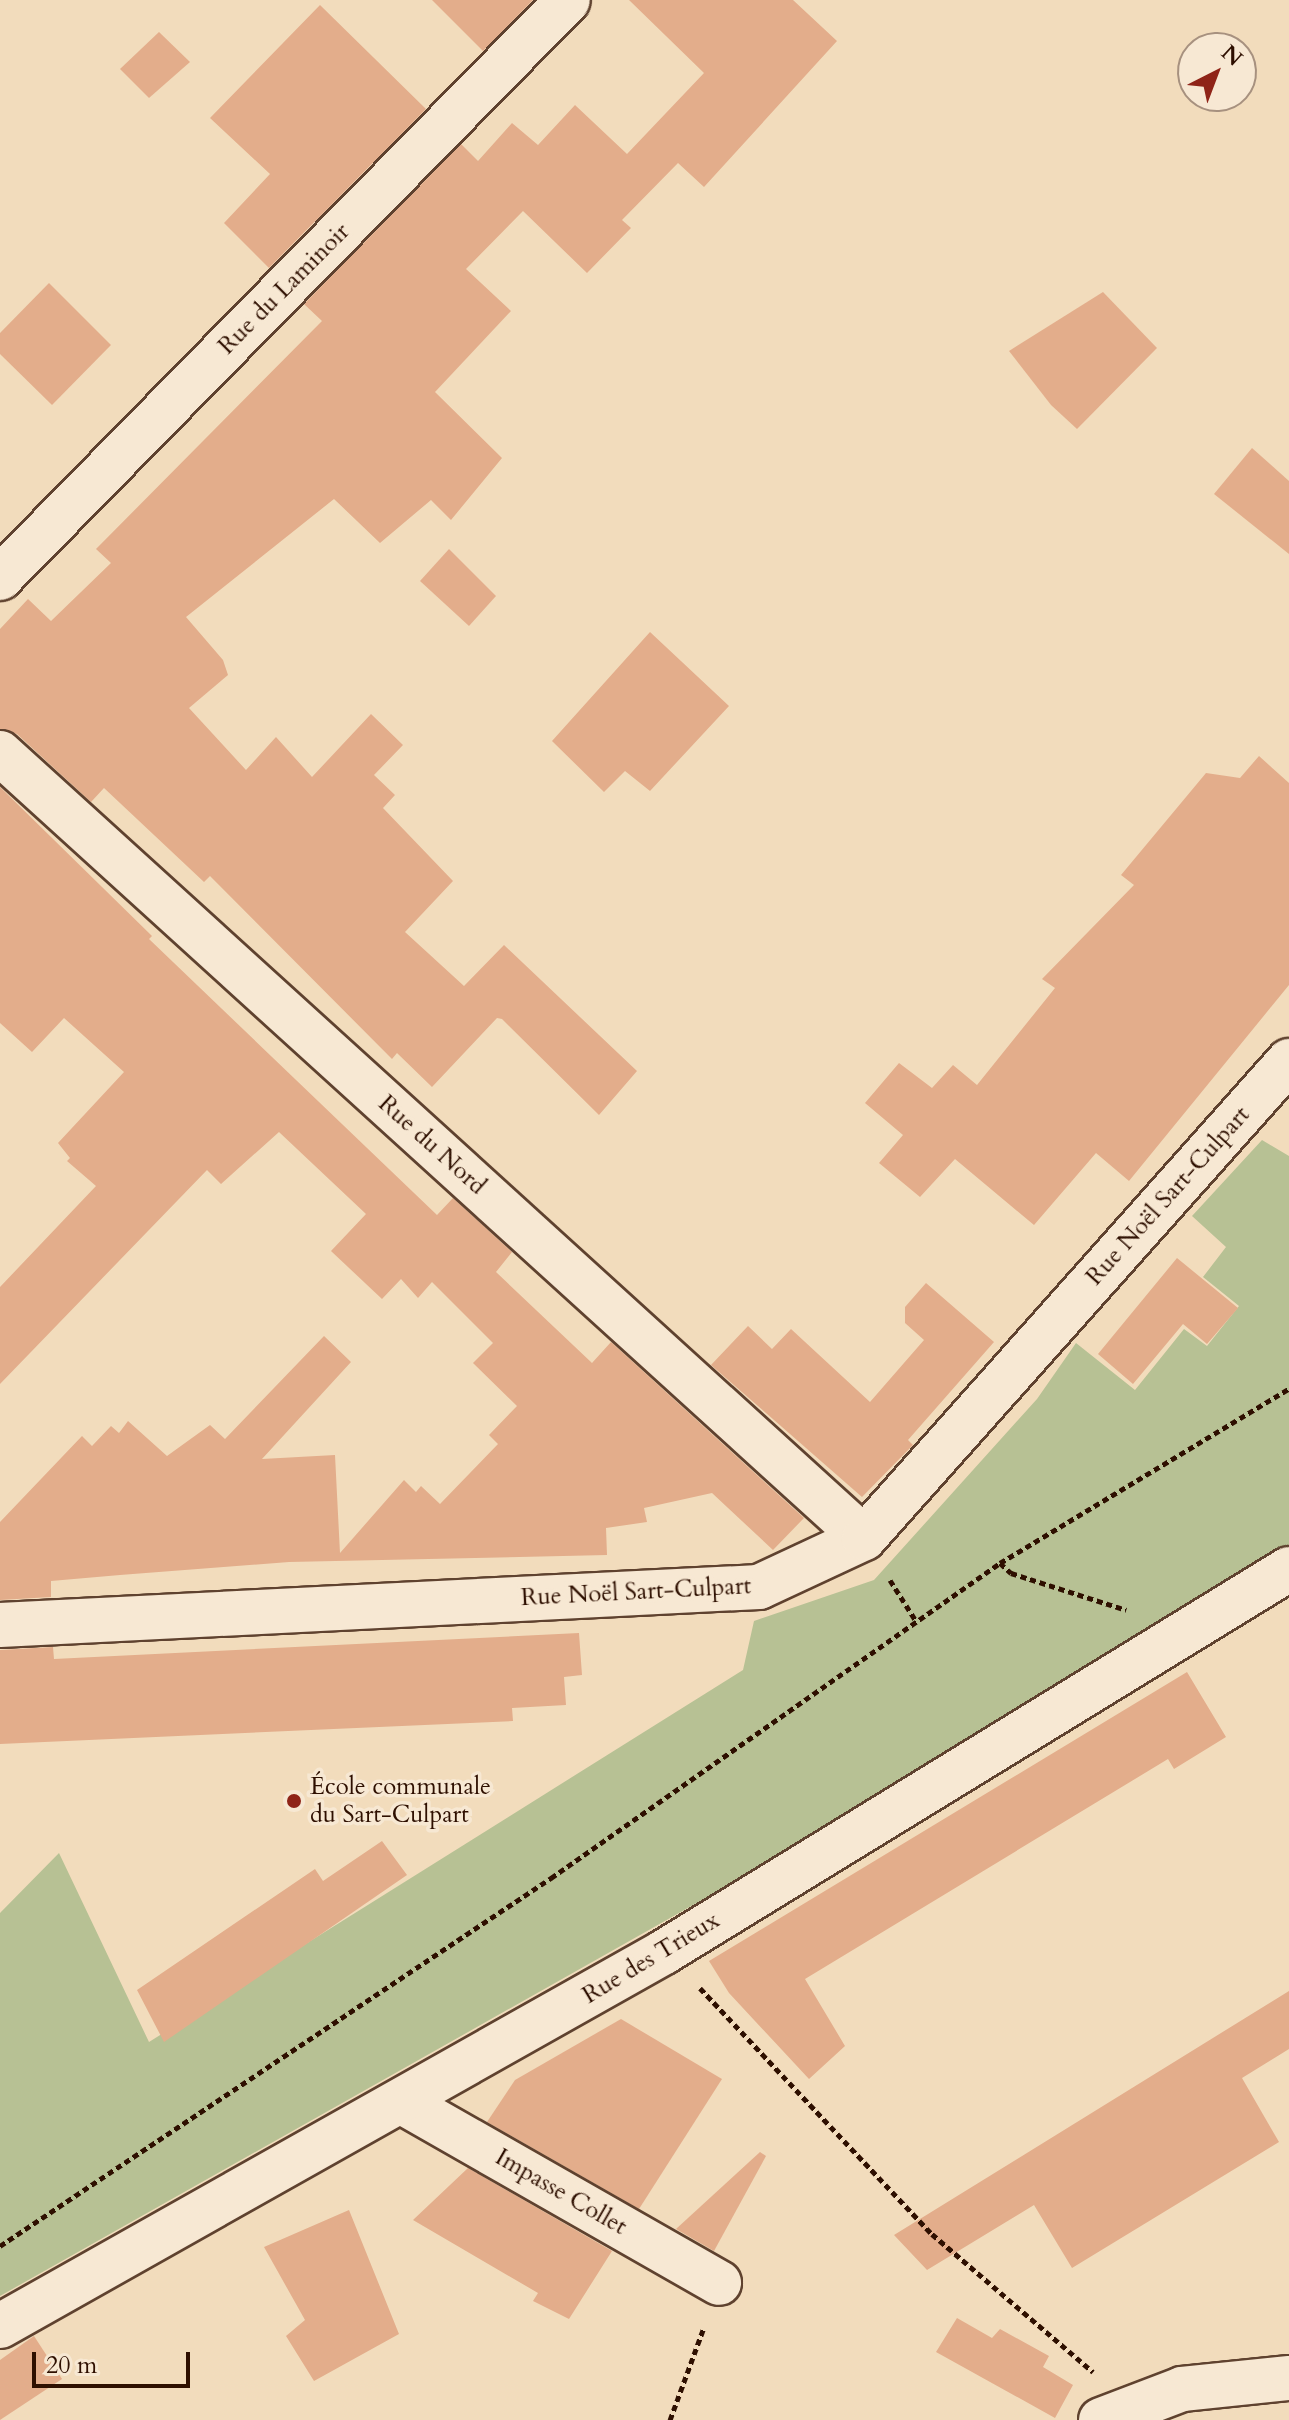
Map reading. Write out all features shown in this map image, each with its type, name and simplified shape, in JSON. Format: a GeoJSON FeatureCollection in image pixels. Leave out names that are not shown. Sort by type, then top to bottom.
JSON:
{"type":"FeatureCollection","features":[{"type":"Feature","properties":{"kind":"street","name":"Rue du Laminoir"},"geometry":{"type":"LineString","coordinates":[[0,578],[568,0]]}},
{"type":"Feature","properties":{"kind":"street","name":"Rue du Nord"},"geometry":{"type":"LineString","coordinates":[[0,753],[864,1538]]}},
{"type":"Feature","properties":{"kind":"street","name":"Rue Noël Sart-Culpart"},"geometry":{"type":"LineString","coordinates":[[0,1625],[759,1587],[864,1538],[1289,1061]]}},
{"type":"Feature","properties":{"kind":"street","name":"Rue des Trieux"},"geometry":{"type":"LineString","coordinates":[[0,2326],[664,1952],[1289,1569]]}},
{"type":"Feature","properties":{"kind":"street","name":"Impasse Collet"},"geometry":{"type":"LineString","coordinates":[[402,2102],[719,2283]]}},
{"type":"Feature","properties":{"kind":"street"},"geometry":{"type":"LineString","coordinates":[[1118,2411],[1242,2379],[1289,2378]]}},
{"type":"Feature","properties":{"kind":"path"},"geometry":{"type":"LineString","coordinates":[[0,2246],[551,1878],[1000,1563],[1289,1389]]}},
{"type":"Feature","properties":{"kind":"path"},"geometry":{"type":"LineString","coordinates":[[1000,1563],[1011,1573],[1133,1612]]}},
{"type":"Feature","properties":{"kind":"path"},"geometry":{"type":"LineString","coordinates":[[664,1952],[932,2234],[1063,2351],[1118,2411]]}},
{"type":"Feature","properties":{"kind":"path"},"geometry":{"type":"LineString","coordinates":[[670,2420],[719,2283]]}},
{"type":"Feature","properties":{"kind":"green space"},"geometry":{"type":"Polygon","coordinates":[[[1262,1140],[1289,1156],[1289,1569],[0,2296],[0,1913],[59,1853],[149,2042],[743,1670],[754,1621],[874,1580],[1037,1399],[1076,1343],[1135,1390],[1184,1329],[1207,1346],[1239,1306],[1203,1277],[1226,1247],[1192,1216],[1262,1140]]]}},
{"type":"Feature","properties":{"kind":"building"},"geometry":{"type":"Polygon","coordinates":[[[432,0],[533,0],[483,51],[432,0]]]}},
{"type":"Feature","properties":{"kind":"building"},"geometry":{"type":"Polygon","coordinates":[[[629,0],[793,0],[837,41],[704,187],[678,163],[622,220],[631,228],[587,273],[523,211],[466,269],[511,311],[435,392],[502,458],[451,520],[431,500],[380,543],[334,499],[186,617],[223,660],[228,675],[189,708],[246,770],[276,737],[312,777],[371,714],[403,745],[374,775],[395,795],[383,808],[453,881],[405,932],[464,986],[504,945],[637,1071],[599,1115],[502,1019],[497,1018],[432,1087],[397,1053],[392,1059],[210,876],[204,882],[104,788],[91,802],[17,734],[0,729],[0,629],[28,599],[51,621],[111,563],[96,549],[322,321],[304,304],[461,144],[478,161],[512,123],[538,145],[575,105],[627,154],[704,73],[629,0]]]}},
{"type":"Feature","properties":{"kind":"building"},"geometry":{"type":"Polygon","coordinates":[[[320,5],[426,109],[269,268],[224,223],[270,174],[210,118],[320,5]]]}},
{"type":"Feature","properties":{"kind":"building"},"geometry":{"type":"Polygon","coordinates":[[[159,32],[190,62],[149,98],[120,69],[159,32]]]}},
{"type":"Feature","properties":{"kind":"building"},"geometry":{"type":"Polygon","coordinates":[[[49,283],[111,345],[52,405],[0,354],[0,333],[49,283]]]}},
{"type":"Feature","properties":{"kind":"building"},"geometry":{"type":"Polygon","coordinates":[[[1103,292],[1157,348],[1077,429],[1051,405],[1009,351],[1103,292]]]}},
{"type":"Feature","properties":{"kind":"building"},"geometry":{"type":"Polygon","coordinates":[[[1252,448],[1289,481],[1289,554],[1214,494],[1252,448]]]}},
{"type":"Feature","properties":{"kind":"building"},"geometry":{"type":"Polygon","coordinates":[[[449,549],[496,596],[469,626],[420,581],[449,549]]]}},
{"type":"Feature","properties":{"kind":"building"},"geometry":{"type":"Polygon","coordinates":[[[650,632],[729,706],[650,791],[625,771],[604,792],[552,741],[650,632]]]}},
{"type":"Feature","properties":{"kind":"building"},"geometry":{"type":"Polygon","coordinates":[[[1259,756],[1289,783],[1289,985],[1129,1181],[1096,1153],[1034,1225],[955,1159],[920,1197],[879,1163],[903,1135],[865,1103],[899,1063],[932,1088],[953,1065],[977,1085],[1055,988],[1042,979],[1134,885],[1121,875],[1206,773],[1240,778],[1259,756]]]}},
{"type":"Feature","properties":{"kind":"building"},"geometry":{"type":"Polygon","coordinates":[[[0,787],[152,936],[149,939],[437,1215],[453,1198],[512,1252],[496,1272],[592,1363],[611,1342],[804,1518],[773,1550],[712,1493],[644,1508],[647,1522],[606,1528],[607,1555],[289,1562],[51,1581],[51,1597],[0,1600],[0,1522],[82,1436],[92,1446],[111,1426],[119,1433],[128,1421],[167,1456],[210,1425],[225,1439],[324,1336],[351,1362],[262,1459],[335,1455],[340,1553],[404,1480],[416,1492],[421,1486],[440,1504],[498,1444],[489,1435],[517,1406],[473,1363],[493,1343],[432,1282],[418,1298],[401,1279],[382,1299],[331,1251],[366,1214],[279,1132],[221,1184],[207,1170],[0,1384],[0,1287],[96,1186],[67,1161],[70,1158],[58,1143],[124,1072],[64,1018],[32,1052],[0,1023],[0,787]]]}},
{"type":"Feature","properties":{"kind":"building"},"geometry":{"type":"Polygon","coordinates":[[[1177,1258],[1238,1308],[1207,1344],[1183,1324],[1133,1384],[1098,1354],[1177,1258]]]}},
{"type":"Feature","properties":{"kind":"building"},"geometry":{"type":"Polygon","coordinates":[[[926,1283],[994,1342],[908,1440],[913,1445],[862,1497],[711,1365],[748,1326],[772,1349],[791,1329],[870,1402],[924,1340],[905,1323],[905,1307],[926,1283]]]}},
{"type":"Feature","properties":{"kind":"building"},"geometry":{"type":"Polygon","coordinates":[[[579,1633],[582,1675],[564,1677],[566,1705],[512,1708],[513,1721],[0,1744],[0,1650],[53,1647],[54,1659],[579,1633]]]}},
{"type":"Feature","properties":{"kind":"building"},"geometry":{"type":"Polygon","coordinates":[[[1187,1672],[1226,1737],[1174,1769],[1168,1759],[805,1979],[845,2046],[809,2079],[729,1993],[709,1961],[1187,1672]]]}},
{"type":"Feature","properties":{"kind":"building"},"geometry":{"type":"Polygon","coordinates":[[[382,1841],[407,1875],[164,2042],[137,1990],[315,1869],[323,1881],[382,1841]]]}},
{"type":"Feature","properties":{"kind":"building"},"geometry":{"type":"Polygon","coordinates":[[[1289,1991],[1289,2049],[1242,2078],[1279,2142],[1072,2268],[1034,2205],[927,2270],[894,2235],[1289,1991]]]}},
{"type":"Feature","properties":{"kind":"building"},"geometry":{"type":"Polygon","coordinates":[[[621,2019],[722,2079],[639,2209],[487,2122],[515,2080],[621,2019]]]}},
{"type":"Feature","properties":{"kind":"building"},"geometry":{"type":"Polygon","coordinates":[[[760,2152],[766,2156],[714,2251],[676,2229],[760,2152]]]}},
{"type":"Feature","properties":{"kind":"building"},"geometry":{"type":"Polygon","coordinates":[[[468,2168],[612,2251],[569,2319],[533,2301],[538,2293],[413,2220],[468,2168]]]}},
{"type":"Feature","properties":{"kind":"building"},"geometry":{"type":"Polygon","coordinates":[[[349,2210],[399,2334],[314,2381],[286,2336],[305,2320],[264,2247],[349,2210]]]}},
{"type":"Feature","properties":{"kind":"building"},"geometry":{"type":"Polygon","coordinates":[[[957,2318],[992,2338],[1000,2329],[1049,2356],[1043,2367],[1073,2385],[1055,2418],[936,2352],[957,2318]]]}},
{"type":"Feature","properties":{"kind":"building"},"geometry":{"type":"Polygon","coordinates":[[[34,2336],[62,2379],[0,2420],[0,2360],[34,2336]]]}},
{"type":"Feature","properties":{"kind":"place","name":"École communale du Sart-Culpart"},"geometry":{"type":"Point","coordinates":[294,1801]}}]}
